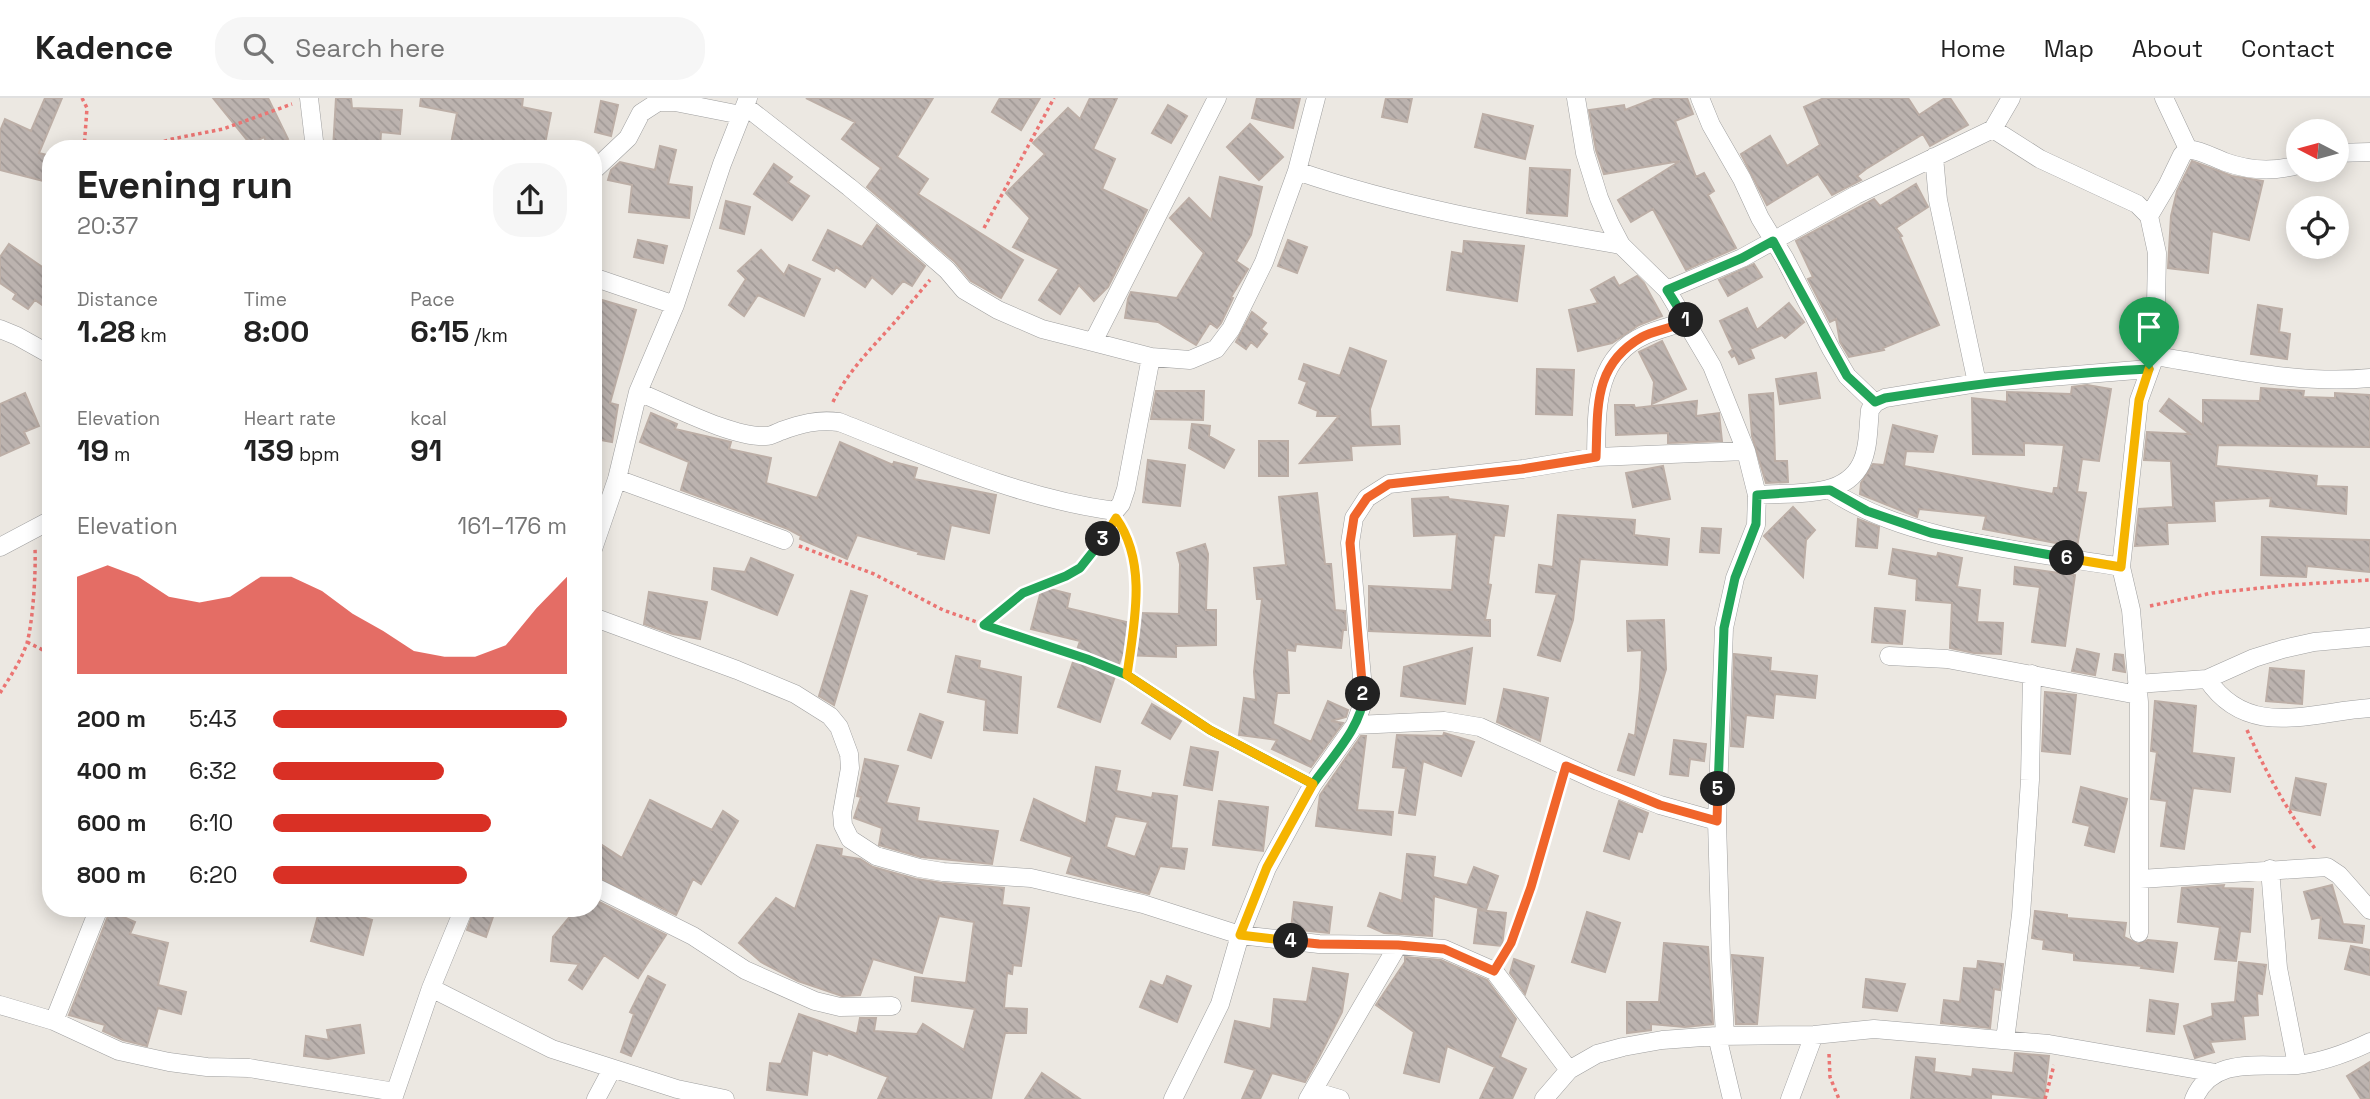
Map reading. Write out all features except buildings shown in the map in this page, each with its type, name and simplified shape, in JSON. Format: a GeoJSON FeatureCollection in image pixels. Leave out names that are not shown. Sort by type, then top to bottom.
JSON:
{"type":"FeatureCollection","features":[{"type":"Feature","properties":{"kind":"street"},"geometry":{"type":"LineString","coordinates":[[309,98],[314,140]]}},
{"type":"Feature","properties":{"kind":"street"},"geometry":{"type":"LineString","coordinates":[[1093,342],[1217,98]]}},
{"type":"Feature","properties":{"kind":"street"},"geometry":{"type":"LineString","coordinates":[[602,163],[628,138],[642,113],[658,102],[745,106],[849,187],[941,266],[964,290],[998,310],[1042,329],[1151,357],[1190,359],[1216,349],[1231,329],[1264,262],[1297,171],[1316,98]]}},
{"type":"Feature","properties":{"kind":"street"},"geometry":{"type":"LineString","coordinates":[[1576,98],[1585,153],[1599,198],[1621,245],[1667,290],[1712,366],[1746,451],[1757,495],[1756,524],[1735,578],[1724,628],[1717,821],[1721,1037],[1732,1099]]}},
{"type":"Feature","properties":{"kind":"street"},"geometry":{"type":"LineString","coordinates":[[1700,98],[1711,125],[1847,376],[1875,402]]}},
{"type":"Feature","properties":{"kind":"street"},"geometry":{"type":"LineString","coordinates":[[1667,290],[1742,258],[1856,195],[1993,129],[2011,98]]}},
{"type":"Feature","properties":{"kind":"street"},"geometry":{"type":"LineString","coordinates":[[2164,98],[2188,149]]}},
{"type":"Feature","properties":{"kind":"street"},"geometry":{"type":"LineString","coordinates":[[602,513],[617,479],[638,392],[676,305],[722,164],[745,106]]}},
{"type":"Feature","properties":{"kind":"street"},"geometry":{"type":"LineString","coordinates":[[1993,129],[2040,159],[2137,204],[2149,216],[2157,253],[2152,363],[2139,400],[2121,567],[2131,610],[2138,690],[2139,933]]}},
{"type":"Feature","properties":{"kind":"street"},"geometry":{"type":"LineString","coordinates":[[2149,216],[2182,155],[2188,149]]}},
{"type":"Feature","properties":{"kind":"street"},"geometry":{"type":"LineString","coordinates":[[2188,149],[2199,150],[2227,162],[2257,170],[2286,168]]}},
{"type":"Feature","properties":{"kind":"street"},"geometry":{"type":"LineString","coordinates":[[2349,153],[2370,152]]}},
{"type":"Feature","properties":{"kind":"street"},"geometry":{"type":"LineString","coordinates":[[1934,157],[1938,200],[1978,383]]}},
{"type":"Feature","properties":{"kind":"street"},"geometry":{"type":"LineString","coordinates":[[1297,171],[1352,190],[1394,200],[1621,245]]}},
{"type":"Feature","properties":{"kind":"street"},"geometry":{"type":"LineString","coordinates":[[602,280],[676,305]]}},
{"type":"Feature","properties":{"kind":"street"},"geometry":{"type":"LineString","coordinates":[[1596,457],[1597,416],[1605,372],[1622,350],[1644,336],[1686,321]]}},
{"type":"Feature","properties":{"kind":"street"},"geometry":{"type":"LineString","coordinates":[[0,329],[42,350]]}},
{"type":"Feature","properties":{"kind":"street"},"geometry":{"type":"LineString","coordinates":[[638,392],[716,425],[750,435],[768,436],[802,424],[824,420],[839,422],[922,457],[1004,486],[1116,515],[1126,489],[1151,357]]}},
{"type":"Feature","properties":{"kind":"street"},"geometry":{"type":"LineString","coordinates":[[1757,495],[1830,490],[1846,482],[1861,464],[1870,410],[1875,402],[1885,398],[1978,383],[2096,372],[2152,363],[2273,377],[2370,378]]}},
{"type":"Feature","properties":{"kind":"street"},"geometry":{"type":"LineString","coordinates":[[1173,1099],[1220,1004],[1240,935],[1267,867],[1313,784],[1355,725],[1364,700],[1350,543],[1354,517],[1367,498],[1389,484],[1522,469],[1596,457],[1746,451]]}},
{"type":"Feature","properties":{"kind":"street"},"geometry":{"type":"LineString","coordinates":[[617,479],[784,540]]}},
{"type":"Feature","properties":{"kind":"street"},"geometry":{"type":"LineString","coordinates":[[1830,490],[1867,511],[1931,533],[2121,567]]}},
{"type":"Feature","properties":{"kind":"street"},"geometry":{"type":"LineString","coordinates":[[0,547],[42,525]]}},
{"type":"Feature","properties":{"kind":"street"},"geometry":{"type":"LineString","coordinates":[[602,620],[795,694],[830,716],[845,740],[850,768],[842,813],[843,825],[850,839],[876,856],[943,872],[1007,876],[1052,883],[1143,904],[1240,935],[1319,944],[1398,945],[1444,949],[1494,971],[1569,1070]]}},
{"type":"Feature","properties":{"kind":"street"},"geometry":{"type":"LineString","coordinates":[[1889,656],[1947,659],[2078,685],[2138,690],[2207,679],[2254,658],[2283,649],[2314,642],[2370,637]]}},
{"type":"Feature","properties":{"kind":"street"},"geometry":{"type":"LineString","coordinates":[[2005,1040],[2022,901],[2030,780],[2032,674]]}},
{"type":"Feature","properties":{"kind":"street"},"geometry":{"type":"LineString","coordinates":[[2207,679],[2224,701],[2237,709],[2274,719],[2370,708]]}},
{"type":"Feature","properties":{"kind":"street"},"geometry":{"type":"LineString","coordinates":[[1355,725],[1444,721],[1480,727],[1660,805],[1717,821]]}},
{"type":"Feature","properties":{"kind":"street"},"geometry":{"type":"LineString","coordinates":[[2140,878],[2328,867],[2339,875],[2370,910]]}},
{"type":"Feature","properties":{"kind":"street"},"geometry":{"type":"LineString","coordinates":[[2270,869],[2278,968],[2297,1065]]}},
{"type":"Feature","properties":{"kind":"street"},"geometry":{"type":"LineString","coordinates":[[602,890],[693,936],[746,970],[815,1001],[840,1007],[891,1006]]}},
{"type":"Feature","properties":{"kind":"street"},"geometry":{"type":"LineString","coordinates":[[54,1021],[95,917]]}},
{"type":"Feature","properties":{"kind":"street"},"geometry":{"type":"LineString","coordinates":[[0,1005],[54,1021],[119,1051],[169,1062],[249,1068],[394,1096],[431,988],[460,917]]}},
{"type":"Feature","properties":{"kind":"street"},"geometry":{"type":"LineString","coordinates":[[1340,1099],[1310,1095],[1398,945]]}},
{"type":"Feature","properties":{"kind":"street"},"geometry":{"type":"LineString","coordinates":[[431,988],[552,1049],[677,1089],[725,1099]]}},
{"type":"Feature","properties":{"kind":"street"},"geometry":{"type":"LineString","coordinates":[[1545,1099],[1569,1070],[1597,1054],[1662,1040],[1821,1035],[1874,1029],[2059,1046],[2216,1073],[2248,1064],[2297,1065],[2345,1054],[2370,1042]]}},
{"type":"Feature","properties":{"kind":"street"},"geometry":{"type":"LineString","coordinates":[[1790,1099],[1821,1035]]}},
{"type":"Feature","properties":{"kind":"street"},"geometry":{"type":"LineString","coordinates":[[596,1099],[612,1069]]}},
{"type":"Feature","properties":{"kind":"street"},"geometry":{"type":"LineString","coordinates":[[2194,1099],[2197,1092],[2216,1073]]}},
{"type":"Feature","properties":{"kind":"path"},"geometry":{"type":"LineString","coordinates":[[82,98],[87,108],[85,140]]}},
{"type":"Feature","properties":{"kind":"path"},"geometry":{"type":"LineString","coordinates":[[168,140],[223,129],[309,98]]}},
{"type":"Feature","properties":{"kind":"path"},"geometry":{"type":"LineString","coordinates":[[984,228],[1054,98]]}},
{"type":"Feature","properties":{"kind":"path"},"geometry":{"type":"LineString","coordinates":[[824,420],[842,384],[861,356],[895,322],[941,266]]}},
{"type":"Feature","properties":{"kind":"path"},"geometry":{"type":"LineString","coordinates":[[984,625],[1023,593],[1080,568],[1094,552],[1116,515],[1128,536],[1135,566],[1135,614],[1127,675]]}},
{"type":"Feature","properties":{"kind":"path"},"geometry":{"type":"LineString","coordinates":[[0,693],[15,670],[27,642],[36,566],[34,530]]}},
{"type":"Feature","properties":{"kind":"path"},"geometry":{"type":"LineString","coordinates":[[784,540],[874,574],[943,610],[1127,675],[1210,730],[1313,784]]}},
{"type":"Feature","properties":{"kind":"path"},"geometry":{"type":"LineString","coordinates":[[2131,610],[2212,593],[2370,580]]}},
{"type":"Feature","properties":{"kind":"path"},"geometry":{"type":"LineString","coordinates":[[27,642],[42,650]]}},
{"type":"Feature","properties":{"kind":"path"},"geometry":{"type":"LineString","coordinates":[[2237,709],[2265,771],[2287,811],[2328,867]]}},
{"type":"Feature","properties":{"kind":"path"},"geometry":{"type":"LineString","coordinates":[[1494,971],[1511,943],[1531,887],[1566,766]]}},
{"type":"Feature","properties":{"kind":"path"},"geometry":{"type":"LineString","coordinates":[[1821,1035],[1830,1077],[1839,1099]]}},
{"type":"Feature","properties":{"kind":"path"},"geometry":{"type":"LineString","coordinates":[[2045,1099],[2059,1046]]}},
{"type":"Feature","properties":{"kind":"route"},"geometry":{"type":"LineString","coordinates":[[2149,369],[1978,383],[1885,398],[1875,402],[1847,376],[1773,241],[1742,258],[1667,290],[1686,321],[1644,336],[1622,350],[1605,372],[1597,416],[1596,457],[1522,469],[1389,484],[1367,498],[1354,517],[1350,543],[1364,700],[1355,725],[1313,784],[1210,730],[1127,675],[984,625],[1023,593],[1080,568],[1116,518],[1128,536],[1135,566],[1135,614],[1127,675],[1159,698],[1210,730],[1261,757],[1313,784],[1267,867],[1240,935],[1319,944],[1398,945],[1444,949],[1494,971],[1511,943],[1531,887],[1566,766],[1660,805],[1717,821],[1724,628],[1735,578],[1756,524],[1757,495],[1830,490],[1867,511],[1931,533],[2121,567],[2139,400],[2149,369]]}}]}
